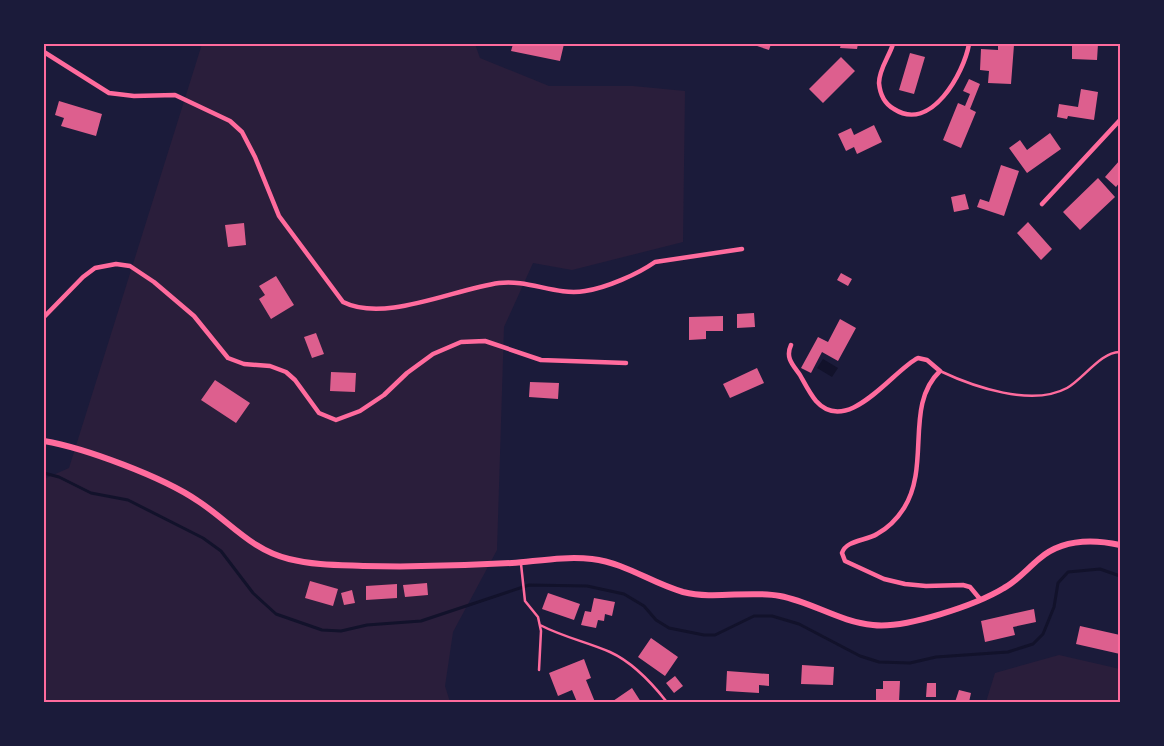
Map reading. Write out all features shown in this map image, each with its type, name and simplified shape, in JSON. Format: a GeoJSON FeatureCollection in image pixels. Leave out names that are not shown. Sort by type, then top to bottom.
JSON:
{"type":"FeatureCollection","features":[{"type":"Feature","properties":{"kind":"main road"},"geometry":{"type":"LineString","coordinates":[[44,441],[75,449],[162,481],[201,503],[258,548],[289,559],[341,565],[401,566],[521,562],[570,558],[598,560],[626,567],[686,593],[716,596],[778,595],[854,622],[874,626],[911,622],[951,611],[1004,589],[1056,548],[1081,541],[1120,545]]}},
{"type":"Feature","properties":{"kind":"street"},"geometry":{"type":"LineString","coordinates":[[893,44],[882,71],[881,91],[892,108],[911,115],[930,109],[947,92],[962,65],[969,44]]}},
{"type":"Feature","properties":{"kind":"street"},"geometry":{"type":"LineString","coordinates":[[44,52],[109,93],[134,96],[175,94],[230,121],[242,132],[255,157],[279,216],[343,302],[354,307],[367,310],[398,306],[500,283],[520,283],[563,291],[586,291],[644,270],[655,262],[742,249]]}},
{"type":"Feature","properties":{"kind":"street"},"geometry":{"type":"LineString","coordinates":[[1042,204],[1120,120]]}},
{"type":"Feature","properties":{"kind":"street"},"geometry":{"type":"LineString","coordinates":[[44,317],[83,277],[95,268],[116,264],[130,266],[154,282],[194,316],[228,358],[244,364],[270,366],[286,372],[295,380],[319,414],[336,420],[347,417],[366,407],[433,354],[461,342],[485,342],[541,360],[626,363]]}},
{"type":"Feature","properties":{"kind":"street"},"geometry":{"type":"LineString","coordinates":[[792,345],[789,351],[791,363],[816,401],[830,410],[848,410],[861,404],[918,358],[927,360],[940,371],[925,390],[921,402],[919,464],[916,478],[905,506],[886,528],[876,535],[847,545],[842,553],[845,561],[884,579],[926,586],[963,585],[970,587],[980,599]]}},
{"type":"Feature","properties":{"kind":"lane"},"geometry":{"type":"LineString","coordinates":[[940,371],[960,381],[987,388],[1024,396],[1048,396],[1067,387],[1108,354],[1120,352]]}},
{"type":"Feature","properties":{"kind":"lane"},"geometry":{"type":"LineString","coordinates":[[521,562],[522,590],[525,601],[538,617],[540,625],[539,670]]}},
{"type":"Feature","properties":{"kind":"lane"},"geometry":{"type":"LineString","coordinates":[[540,625],[559,635],[611,653],[642,675],[666,700]]}},
{"type":"Feature","properties":{"kind":"shaded area"},"geometry":{"type":"Polygon","coordinates":[[[202,44],[475,44],[480,58],[549,86],[633,86],[685,91],[683,242],[572,270],[533,263],[504,327],[497,550],[453,632],[445,686],[450,702],[101,702],[88,700],[84,702],[44,702],[44,479],[69,468],[202,44]]]}},
{"type":"Feature","properties":{"kind":"shaded area"},"geometry":{"type":"Polygon","coordinates":[[[823,359],[838,368],[832,377],[817,368],[823,359]]]}},
{"type":"Feature","properties":{"kind":"shaded area"},"geometry":{"type":"Polygon","coordinates":[[[1059,655],[1120,669],[1120,702],[986,702],[995,673],[1059,655]]]}},
{"type":"Feature","properties":{"kind":"building"},"geometry":{"type":"Polygon","coordinates":[[[513,44],[564,44],[560,61],[511,51],[513,44]]]}},
{"type":"Feature","properties":{"kind":"building"},"geometry":{"type":"Polygon","coordinates":[[[751,44],[771,44],[769,50],[751,44]]]}},
{"type":"Feature","properties":{"kind":"building"},"geometry":{"type":"Polygon","coordinates":[[[841,44],[858,44],[857,49],[840,48],[841,44]]]}},
{"type":"Feature","properties":{"kind":"building"},"geometry":{"type":"Polygon","coordinates":[[[998,44],[1014,45],[1011,84],[988,83],[989,71],[980,70],[981,49],[998,50],[998,44]]]}},
{"type":"Feature","properties":{"kind":"building"},"geometry":{"type":"Polygon","coordinates":[[[1072,44],[1098,44],[1097,60],[1072,59],[1072,44]]]}},
{"type":"Feature","properties":{"kind":"building"},"geometry":{"type":"Polygon","coordinates":[[[910,53],[925,57],[914,94],[899,90],[910,53]]]}},
{"type":"Feature","properties":{"kind":"building"},"geometry":{"type":"Polygon","coordinates":[[[841,57],[855,71],[823,103],[809,89],[841,57]]]}},
{"type":"Feature","properties":{"kind":"building"},"geometry":{"type":"Polygon","coordinates":[[[969,79],[980,84],[970,109],[976,112],[961,148],[943,140],[958,103],[965,106],[970,94],[963,91],[969,79]]]}},
{"type":"Feature","properties":{"kind":"building"},"geometry":{"type":"Polygon","coordinates":[[[1081,89],[1098,92],[1094,120],[1068,116],[1067,119],[1057,117],[1059,104],[1078,107],[1081,89]]]}},
{"type":"Feature","properties":{"kind":"building"},"geometry":{"type":"Polygon","coordinates":[[[59,101],[102,114],[96,136],[61,126],[64,118],[55,115],[59,101]]]}},
{"type":"Feature","properties":{"kind":"building"},"geometry":{"type":"Polygon","coordinates":[[[874,125],[882,142],[857,154],[854,147],[846,151],[838,134],[851,128],[854,135],[874,125]]]}},
{"type":"Feature","properties":{"kind":"building"},"geometry":{"type":"Polygon","coordinates":[[[1050,133],[1061,149],[1027,173],[1009,148],[1020,140],[1027,150],[1050,133]]]}},
{"type":"Feature","properties":{"kind":"building"},"geometry":{"type":"Polygon","coordinates":[[[1120,160],[1120,182],[1116,187],[1105,177],[1120,160]]]}},
{"type":"Feature","properties":{"kind":"building"},"geometry":{"type":"Polygon","coordinates":[[[1001,165],[1019,171],[1004,216],[977,207],[980,199],[989,202],[1001,165]]]}},
{"type":"Feature","properties":{"kind":"building"},"geometry":{"type":"Polygon","coordinates":[[[1098,178],[1115,197],[1080,230],[1063,212],[1098,178]]]}},
{"type":"Feature","properties":{"kind":"building"},"geometry":{"type":"Polygon","coordinates":[[[965,194],[969,209],[954,212],[951,197],[965,194]]]}},
{"type":"Feature","properties":{"kind":"building"},"geometry":{"type":"Polygon","coordinates":[[[1028,222],[1052,249],[1041,260],[1017,233],[1028,222]]]}},
{"type":"Feature","properties":{"kind":"building"},"geometry":{"type":"Polygon","coordinates":[[[244,223],[246,245],[228,247],[225,225],[244,223]]]}},
{"type":"Feature","properties":{"kind":"building"},"geometry":{"type":"Polygon","coordinates":[[[841,273],[852,279],[848,286],[837,280],[841,273]]]}},
{"type":"Feature","properties":{"kind":"building"},"geometry":{"type":"Polygon","coordinates":[[[276,276],[294,305],[271,319],[259,299],[265,295],[259,286],[276,276]]]}},
{"type":"Feature","properties":{"kind":"building"},"geometry":{"type":"Polygon","coordinates":[[[754,313],[755,327],[737,328],[737,314],[754,313]]]}},
{"type":"Feature","properties":{"kind":"building"},"geometry":{"type":"Polygon","coordinates":[[[723,316],[723,331],[706,331],[706,339],[689,340],[689,317],[723,316]]]}},
{"type":"Feature","properties":{"kind":"building"},"geometry":{"type":"Polygon","coordinates":[[[840,319],[856,328],[838,361],[822,352],[811,373],[801,368],[818,337],[828,342],[840,319]]]}},
{"type":"Feature","properties":{"kind":"building"},"geometry":{"type":"Polygon","coordinates":[[[316,333],[324,354],[312,358],[304,337],[316,333]]]}},
{"type":"Feature","properties":{"kind":"building"},"geometry":{"type":"Polygon","coordinates":[[[757,368],[764,383],[730,398],[723,384],[757,368]]]}},
{"type":"Feature","properties":{"kind":"building"},"geometry":{"type":"Polygon","coordinates":[[[331,372],[356,373],[355,392],[330,391],[331,372]]]}},
{"type":"Feature","properties":{"kind":"building"},"geometry":{"type":"Polygon","coordinates":[[[215,380],[250,403],[236,423],[201,400],[215,380]]]}},
{"type":"Feature","properties":{"kind":"building"},"geometry":{"type":"Polygon","coordinates":[[[530,382],[559,383],[558,399],[529,397],[530,382]]]}},
{"type":"Feature","properties":{"kind":"building"},"geometry":{"type":"Polygon","coordinates":[[[310,581],[338,589],[333,606],[305,598],[310,581]]]}},
{"type":"Feature","properties":{"kind":"building"},"geometry":{"type":"Polygon","coordinates":[[[427,583],[428,595],[405,597],[403,585],[427,583]]]}},
{"type":"Feature","properties":{"kind":"building"},"geometry":{"type":"Polygon","coordinates":[[[397,584],[397,598],[366,600],[366,586],[397,584]]]}},
{"type":"Feature","properties":{"kind":"building"},"geometry":{"type":"Polygon","coordinates":[[[352,590],[355,603],[344,605],[341,593],[352,590]]]}},
{"type":"Feature","properties":{"kind":"building"},"geometry":{"type":"Polygon","coordinates":[[[548,593],[580,604],[574,620],[542,609],[548,593]]]}},
{"type":"Feature","properties":{"kind":"building"},"geometry":{"type":"Polygon","coordinates":[[[594,598],[615,602],[612,616],[605,614],[604,621],[598,620],[596,628],[581,625],[585,611],[591,612],[594,598]]]}},
{"type":"Feature","properties":{"kind":"building"},"geometry":{"type":"Polygon","coordinates":[[[1034,609],[1036,622],[1013,627],[1015,635],[985,642],[981,621],[1034,609]]]}},
{"type":"Feature","properties":{"kind":"building"},"geometry":{"type":"Polygon","coordinates":[[[1080,626],[1120,635],[1120,654],[1076,644],[1080,626]]]}},
{"type":"Feature","properties":{"kind":"building"},"geometry":{"type":"Polygon","coordinates":[[[651,638],[678,657],[665,676],[638,657],[651,638]]]}},
{"type":"Feature","properties":{"kind":"building"},"geometry":{"type":"Polygon","coordinates":[[[584,659],[591,678],[586,680],[595,702],[577,702],[572,690],[558,696],[549,673],[584,659]]]}},
{"type":"Feature","properties":{"kind":"building"},"geometry":{"type":"Polygon","coordinates":[[[802,665],[834,667],[833,685],[801,684],[802,665]]]}},
{"type":"Feature","properties":{"kind":"building"},"geometry":{"type":"Polygon","coordinates":[[[727,671],[769,674],[769,686],[759,685],[759,693],[726,691],[727,671]]]}},
{"type":"Feature","properties":{"kind":"building"},"geometry":{"type":"Polygon","coordinates":[[[675,676],[683,686],[674,693],[666,683],[675,676]]]}},
{"type":"Feature","properties":{"kind":"building"},"geometry":{"type":"Polygon","coordinates":[[[883,681],[900,681],[899,702],[876,702],[876,689],[883,689],[883,681]]]}},
{"type":"Feature","properties":{"kind":"building"},"geometry":{"type":"Polygon","coordinates":[[[927,683],[936,683],[936,697],[926,697],[927,683]]]}},
{"type":"Feature","properties":{"kind":"building"},"geometry":{"type":"Polygon","coordinates":[[[632,688],[641,702],[613,701],[632,688]]]}},
{"type":"Feature","properties":{"kind":"building"},"geometry":{"type":"Polygon","coordinates":[[[959,690],[971,693],[969,702],[955,702],[959,690]]]}},
{"type":"Feature","properties":{"kind":"waterway"},"geometry":{"type":"LineString","coordinates":[[44,473],[59,477],[91,493],[128,500],[203,538],[221,551],[253,593],[276,614],[322,630],[341,631],[367,625],[421,621],[529,585],[587,586],[624,594],[644,606],[656,620],[669,628],[704,635],[715,635],[754,616],[772,616],[799,624],[860,656],[879,662],[910,663],[936,657],[1008,652],[1033,644],[1043,634],[1054,607],[1058,583],[1068,572],[1100,569],[1120,576]]}}]}
